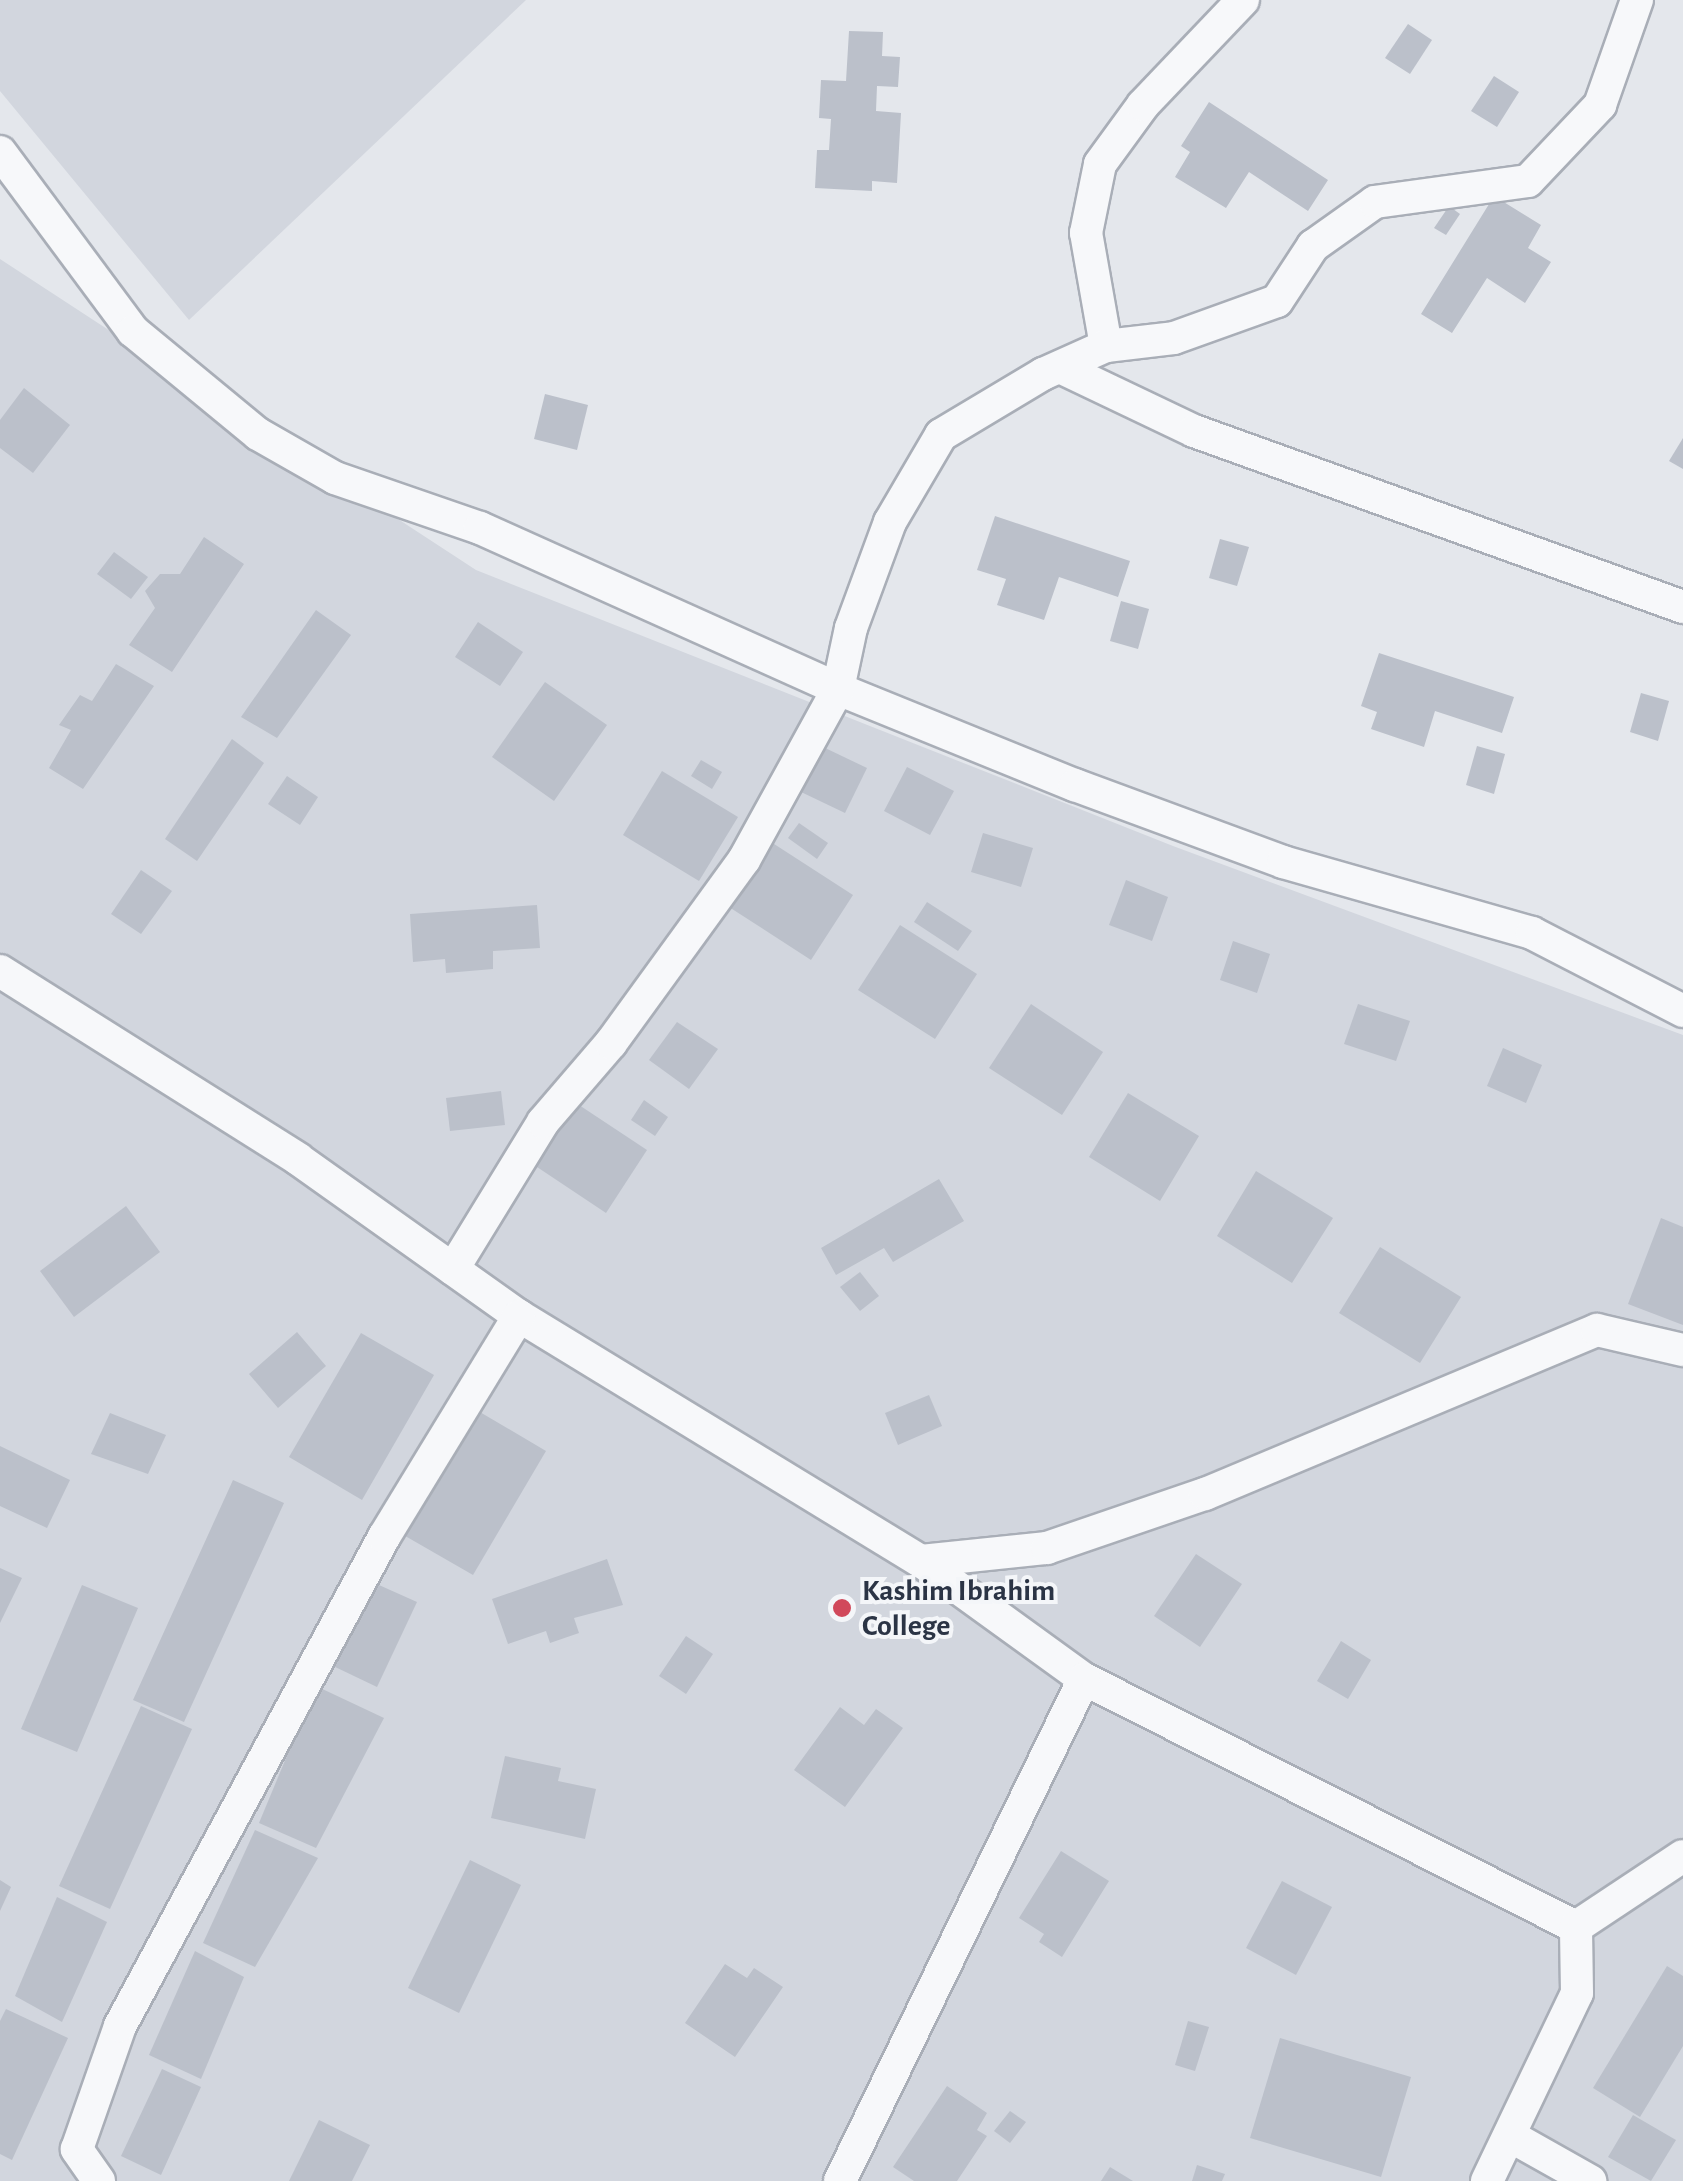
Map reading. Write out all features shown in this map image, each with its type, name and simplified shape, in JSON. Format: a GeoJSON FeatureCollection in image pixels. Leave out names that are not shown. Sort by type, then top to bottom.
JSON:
{"type":"FeatureCollection","features":[{"type":"Feature","properties":{"kind":"street"},"geometry":{"type":"LineString","coordinates":[[1106,346],[1086,233],[1100,164],[1143,105],[1243,0]]}},
{"type":"Feature","properties":{"kind":"street"},"geometry":{"type":"LineString","coordinates":[[453,1269],[543,1122],[611,1043],[744,860],[838,690],[851,628],[890,522],[941,435],[1043,374],[1064,369],[1106,346],[1174,338],[1277,301],[1313,246],[1375,202],[1528,181],[1600,106],[1637,0]]}},
{"type":"Feature","properties":{"kind":"street"},"geometry":{"type":"LineString","coordinates":[[0,152],[133,331],[258,434],[335,478],[480,528],[838,690],[1283,862],[1532,933],[1683,1011]]}},
{"type":"Feature","properties":{"kind":"street"},"geometry":{"type":"LineString","coordinates":[[1064,369],[1194,432],[1683,607]]}},
{"type":"Feature","properties":{"kind":"street"},"geometry":{"type":"LineString","coordinates":[[0,972],[298,1159],[519,1316],[921,1560],[1084,1679],[1576,1927]]}},
{"type":"Feature","properties":{"kind":"street"},"geometry":{"type":"LineString","coordinates":[[99,2181],[77,2150],[120,2026],[384,1537],[519,1316]]}},
{"type":"Feature","properties":{"kind":"street"},"geometry":{"type":"LineString","coordinates":[[921,1560],[1047,1548],[1205,1494],[1596,1330],[1683,1350]]}},
{"type":"Feature","properties":{"kind":"street"},"geometry":{"type":"LineString","coordinates":[[840,2181],[1084,1679]]}},
{"type":"Feature","properties":{"kind":"street"},"geometry":{"type":"LineString","coordinates":[[1576,1927],[1683,1856]]}},
{"type":"Feature","properties":{"kind":"street"},"geometry":{"type":"LineString","coordinates":[[1487,2181],[1512,2136],[1577,1993],[1576,1927]]}},
{"type":"Feature","properties":{"kind":"street"},"geometry":{"type":"LineString","coordinates":[[1512,2136],[1590,2181]]}},
{"type":"Feature","properties":{"kind":"shaded area"},"geometry":{"type":"Polygon","coordinates":[[[0,0],[526,0],[189,320],[0,91],[0,0]]]}},
{"type":"Feature","properties":{"kind":"shaded area","name":"Kashim Ibrahim College"},"geometry":{"type":"Polygon","coordinates":[[[0,259],[476,570],[1173,846],[1683,1035],[1683,2181],[0,2181],[0,259]]]}},
{"type":"Feature","properties":{"kind":"building"},"geometry":{"type":"Polygon","coordinates":[[[1408,24],[1432,40],[1410,74],[1385,58],[1408,24]]]}},
{"type":"Feature","properties":{"kind":"building"},"geometry":{"type":"Polygon","coordinates":[[[849,31],[883,32],[882,56],[900,57],[898,87],[877,86],[876,111],[901,113],[897,183],[872,181],[872,191],[815,188],[817,150],[829,150],[831,119],[819,118],[821,80],[846,81],[849,31]]]}},
{"type":"Feature","properties":{"kind":"building"},"geometry":{"type":"Polygon","coordinates":[[[1494,76],[1519,92],[1497,127],[1471,111],[1494,76]]]}},
{"type":"Feature","properties":{"kind":"building"},"geometry":{"type":"Polygon","coordinates":[[[1209,102],[1328,180],[1308,211],[1249,172],[1226,208],[1175,177],[1190,152],[1181,146],[1209,102]]]}},
{"type":"Feature","properties":{"kind":"building"},"geometry":{"type":"Polygon","coordinates":[[[1494,196],[1541,225],[1528,248],[1551,262],[1525,303],[1487,278],[1452,333],[1421,314],[1494,196]]]}},
{"type":"Feature","properties":{"kind":"building"},"geometry":{"type":"Polygon","coordinates":[[[1449,206],[1460,214],[1446,235],[1434,228],[1449,206]]]}},
{"type":"Feature","properties":{"kind":"building"},"geometry":{"type":"Polygon","coordinates":[[[24,388],[70,425],[33,473],[0,448],[0,420],[24,388]]]}},
{"type":"Feature","properties":{"kind":"building"},"geometry":{"type":"Polygon","coordinates":[[[545,394],[588,405],[577,450],[534,439],[545,394]]]}},
{"type":"Feature","properties":{"kind":"building"},"geometry":{"type":"Polygon","coordinates":[[[1683,438],[1683,469],[1669,461],[1683,438]]]}},
{"type":"Feature","properties":{"kind":"building"},"geometry":{"type":"Polygon","coordinates":[[[995,516],[1130,561],[1118,597],[1059,577],[1044,620],[997,605],[1006,579],[977,570],[995,516]]]}},
{"type":"Feature","properties":{"kind":"building"},"geometry":{"type":"Polygon","coordinates":[[[204,537],[244,564],[172,672],[129,645],[155,608],[145,591],[160,574],[180,574],[204,537]]]}},
{"type":"Feature","properties":{"kind":"building"},"geometry":{"type":"Polygon","coordinates":[[[1220,539],[1249,547],[1237,586],[1209,578],[1220,539]]]}},
{"type":"Feature","properties":{"kind":"building"},"geometry":{"type":"Polygon","coordinates":[[[114,552],[148,577],[131,599],[97,574],[114,552]]]}},
{"type":"Feature","properties":{"kind":"building"},"geometry":{"type":"Polygon","coordinates":[[[1121,601],[1149,609],[1138,649],[1110,641],[1121,601]]]}},
{"type":"Feature","properties":{"kind":"building"},"geometry":{"type":"Polygon","coordinates":[[[316,610],[351,635],[277,738],[241,717],[316,610]]]}},
{"type":"Feature","properties":{"kind":"building"},"geometry":{"type":"Polygon","coordinates":[[[478,622],[523,652],[500,686],[455,657],[478,622]]]}},
{"type":"Feature","properties":{"kind":"building"},"geometry":{"type":"Polygon","coordinates":[[[1379,653],[1514,697],[1502,733],[1435,711],[1424,747],[1371,729],[1377,712],[1361,706],[1379,653]]]}},
{"type":"Feature","properties":{"kind":"building"},"geometry":{"type":"Polygon","coordinates":[[[116,664],[154,686],[83,789],[49,768],[71,730],[59,725],[80,695],[92,701],[116,664]]]}},
{"type":"Feature","properties":{"kind":"building"},"geometry":{"type":"Polygon","coordinates":[[[545,682],[607,725],[554,801],[492,757],[545,682]]]}},
{"type":"Feature","properties":{"kind":"building"},"geometry":{"type":"Polygon","coordinates":[[[1641,693],[1669,701],[1658,741],[1630,732],[1641,693]]]}},
{"type":"Feature","properties":{"kind":"building"},"geometry":{"type":"Polygon","coordinates":[[[232,739],[264,763],[197,861],[165,839],[232,739]]]}},
{"type":"Feature","properties":{"kind":"building"},"geometry":{"type":"Polygon","coordinates":[[[821,746],[867,768],[845,813],[799,791],[821,746]]]}},
{"type":"Feature","properties":{"kind":"building"},"geometry":{"type":"Polygon","coordinates":[[[1477,746],[1505,754],[1494,794],[1466,785],[1477,746]]]}},
{"type":"Feature","properties":{"kind":"building"},"geometry":{"type":"Polygon","coordinates":[[[701,760],[722,772],[712,789],[691,776],[701,760]]]}},
{"type":"Feature","properties":{"kind":"building"},"geometry":{"type":"Polygon","coordinates":[[[907,767],[954,791],[930,835],[884,811],[907,767]]]}},
{"type":"Feature","properties":{"kind":"building"},"geometry":{"type":"Polygon","coordinates":[[[662,771],[738,817],[699,881],[623,835],[662,771]]]}},
{"type":"Feature","properties":{"kind":"building"},"geometry":{"type":"Polygon","coordinates":[[[287,776],[318,797],[300,825],[268,804],[287,776]]]}},
{"type":"Feature","properties":{"kind":"building"},"geometry":{"type":"Polygon","coordinates":[[[799,823],[828,843],[817,859],[788,838],[799,823]]]}},
{"type":"Feature","properties":{"kind":"building"},"geometry":{"type":"Polygon","coordinates":[[[983,833],[1033,848],[1021,887],[971,872],[983,833]]]}},
{"type":"Feature","properties":{"kind":"building"},"geometry":{"type":"Polygon","coordinates":[[[771,842],[853,895],[811,960],[729,907],[771,842]]]}},
{"type":"Feature","properties":{"kind":"building"},"geometry":{"type":"Polygon","coordinates":[[[141,870],[172,891],[141,934],[111,914],[141,870]]]}},
{"type":"Feature","properties":{"kind":"building"},"geometry":{"type":"Polygon","coordinates":[[[1126,880],[1168,897],[1152,941],[1109,925],[1126,880]]]}},
{"type":"Feature","properties":{"kind":"building"},"geometry":{"type":"Polygon","coordinates":[[[927,902],[972,931],[958,951],[914,922],[927,902]]]}},
{"type":"Feature","properties":{"kind":"building"},"geometry":{"type":"Polygon","coordinates":[[[537,905],[540,948],[493,951],[493,969],[446,973],[445,959],[413,962],[410,914],[537,905]]]}},
{"type":"Feature","properties":{"kind":"building"},"geometry":{"type":"Polygon","coordinates":[[[900,925],[977,974],[935,1039],[858,990],[900,925]]]}},
{"type":"Feature","properties":{"kind":"building"},"geometry":{"type":"Polygon","coordinates":[[[1233,941],[1270,954],[1257,993],[1220,980],[1233,941]]]}},
{"type":"Feature","properties":{"kind":"building"},"geometry":{"type":"Polygon","coordinates":[[[1031,1004],[1103,1052],[1062,1115],[989,1068],[1031,1004]]]}},
{"type":"Feature","properties":{"kind":"building"},"geometry":{"type":"Polygon","coordinates":[[[1358,1004],[1410,1021],[1396,1061],[1344,1044],[1358,1004]]]}},
{"type":"Feature","properties":{"kind":"building"},"geometry":{"type":"Polygon","coordinates":[[[677,1022],[718,1049],[689,1089],[649,1060],[677,1022]]]}},
{"type":"Feature","properties":{"kind":"building"},"geometry":{"type":"Polygon","coordinates":[[[1503,1048],[1542,1065],[1526,1103],[1487,1086],[1503,1048]]]}},
{"type":"Feature","properties":{"kind":"building"},"geometry":{"type":"Polygon","coordinates":[[[501,1091],[505,1125],[450,1131],[446,1098],[501,1091]]]}},
{"type":"Feature","properties":{"kind":"building"},"geometry":{"type":"Polygon","coordinates":[[[1128,1093],[1199,1136],[1160,1201],[1089,1157],[1128,1093]]]}},
{"type":"Feature","properties":{"kind":"building"},"geometry":{"type":"Polygon","coordinates":[[[644,1100],[668,1117],[655,1136],[631,1120],[644,1100]]]}},
{"type":"Feature","properties":{"kind":"building"},"geometry":{"type":"Polygon","coordinates":[[[573,1101],[647,1150],[606,1213],[531,1163],[573,1101]]]}},
{"type":"Feature","properties":{"kind":"building"},"geometry":{"type":"Polygon","coordinates":[[[1256,1171],[1333,1218],[1292,1283],[1217,1236],[1256,1171]]]}},
{"type":"Feature","properties":{"kind":"building"},"geometry":{"type":"Polygon","coordinates":[[[939,1179],[964,1221],[893,1262],[884,1248],[836,1275],[821,1248],[939,1179]]]}},
{"type":"Feature","properties":{"kind":"building"},"geometry":{"type":"Polygon","coordinates":[[[126,1206],[160,1252],[74,1317],[40,1271],[126,1206]]]}},
{"type":"Feature","properties":{"kind":"building"},"geometry":{"type":"Polygon","coordinates":[[[1661,1218],[1683,1227],[1683,1325],[1628,1304],[1661,1218]]]}},
{"type":"Feature","properties":{"kind":"building"},"geometry":{"type":"Polygon","coordinates":[[[1380,1247],[1461,1297],[1420,1363],[1339,1313],[1380,1247]]]}},
{"type":"Feature","properties":{"kind":"building"},"geometry":{"type":"Polygon","coordinates":[[[860,1272],[879,1296],[860,1311],[840,1287],[860,1272]]]}},
{"type":"Feature","properties":{"kind":"building"},"geometry":{"type":"Polygon","coordinates":[[[297,1332],[326,1366],[278,1408],[249,1374],[297,1332]]]}},
{"type":"Feature","properties":{"kind":"building"},"geometry":{"type":"Polygon","coordinates":[[[361,1333],[434,1375],[362,1500],[289,1457],[361,1333]]]}},
{"type":"Feature","properties":{"kind":"building"},"geometry":{"type":"Polygon","coordinates":[[[929,1395],[942,1426],[898,1445],[885,1413],[929,1395]]]}},
{"type":"Feature","properties":{"kind":"building"},"geometry":{"type":"Polygon","coordinates":[[[473,1408],[546,1451],[473,1575],[400,1533],[473,1408]]]}},
{"type":"Feature","properties":{"kind":"building"},"geometry":{"type":"Polygon","coordinates":[[[110,1413],[166,1435],[148,1474],[91,1454],[110,1413]]]}},
{"type":"Feature","properties":{"kind":"building"},"geometry":{"type":"Polygon","coordinates":[[[0,1446],[70,1480],[47,1528],[0,1506],[0,1446]]]}},
{"type":"Feature","properties":{"kind":"building"},"geometry":{"type":"Polygon","coordinates":[[[233,1480],[284,1503],[184,1722],[133,1700],[233,1480]]]}},
{"type":"Feature","properties":{"kind":"building"},"geometry":{"type":"Polygon","coordinates":[[[1196,1554],[1242,1584],[1200,1647],[1154,1616],[1196,1554]]]}},
{"type":"Feature","properties":{"kind":"building"},"geometry":{"type":"Polygon","coordinates":[[[607,1559],[623,1605],[574,1618],[579,1633],[550,1643],[546,1631],[508,1644],[492,1599],[607,1559]]]}},
{"type":"Feature","properties":{"kind":"building"},"geometry":{"type":"Polygon","coordinates":[[[0,1568],[22,1578],[0,1623],[0,1568]]]}},
{"type":"Feature","properties":{"kind":"building"},"geometry":{"type":"Polygon","coordinates":[[[370,1581],[417,1602],[377,1687],[331,1665],[370,1581]]]}},
{"type":"Feature","properties":{"kind":"building"},"geometry":{"type":"Polygon","coordinates":[[[82,1585],[138,1608],[77,1752],[21,1729],[82,1585]]]}},
{"type":"Feature","properties":{"kind":"building"},"geometry":{"type":"Polygon","coordinates":[[[686,1636],[713,1654],[686,1694],[659,1676],[686,1636]]]}},
{"type":"Feature","properties":{"kind":"building"},"geometry":{"type":"Polygon","coordinates":[[[1341,1641],[1371,1660],[1348,1699],[1317,1681],[1341,1641]]]}},
{"type":"Feature","properties":{"kind":"building"},"geometry":{"type":"Polygon","coordinates":[[[316,1686],[384,1718],[316,1848],[259,1823],[316,1686]]]}},
{"type":"Feature","properties":{"kind":"building"},"geometry":{"type":"Polygon","coordinates":[[[141,1706],[192,1729],[110,1909],[59,1886],[141,1706]]]}},
{"type":"Feature","properties":{"kind":"building"},"geometry":{"type":"Polygon","coordinates":[[[840,1707],[864,1725],[876,1709],[903,1728],[845,1807],[794,1770],[840,1707]]]}},
{"type":"Feature","properties":{"kind":"building"},"geometry":{"type":"Polygon","coordinates":[[[505,1756],[561,1768],[558,1781],[596,1789],[585,1839],[491,1818],[505,1756]]]}},
{"type":"Feature","properties":{"kind":"building"},"geometry":{"type":"Polygon","coordinates":[[[255,1830],[318,1858],[255,1967],[203,1943],[255,1830]]]}},
{"type":"Feature","properties":{"kind":"building"},"geometry":{"type":"Polygon","coordinates":[[[1061,1851],[1109,1881],[1062,1957],[1039,1942],[1044,1934],[1019,1918],[1061,1851]]]}},
{"type":"Feature","properties":{"kind":"building"},"geometry":{"type":"Polygon","coordinates":[[[470,1860],[521,1885],[459,2013],[408,1988],[470,1860]]]}},
{"type":"Feature","properties":{"kind":"building"},"geometry":{"type":"Polygon","coordinates":[[[0,1880],[11,1887],[0,1911],[0,1880]]]}},
{"type":"Feature","properties":{"kind":"building"},"geometry":{"type":"Polygon","coordinates":[[[1282,1881],[1332,1907],[1296,1975],[1246,1948],[1282,1881]]]}},
{"type":"Feature","properties":{"kind":"building"},"geometry":{"type":"Polygon","coordinates":[[[57,1897],[107,1922],[62,2022],[15,1996],[57,1897]]]}},
{"type":"Feature","properties":{"kind":"building"},"geometry":{"type":"Polygon","coordinates":[[[195,1951],[244,1977],[201,2079],[149,2055],[195,1951]]]}},
{"type":"Feature","properties":{"kind":"building"},"geometry":{"type":"Polygon","coordinates":[[[725,1964],[747,1978],[754,1968],[783,1987],[735,2057],[685,2023],[725,1964]]]}},
{"type":"Feature","properties":{"kind":"building"},"geometry":{"type":"Polygon","coordinates":[[[1667,1966],[1683,1976],[1683,2046],[1640,2117],[1593,2088],[1667,1966]]]}},
{"type":"Feature","properties":{"kind":"building"},"geometry":{"type":"Polygon","coordinates":[[[6,2009],[68,2038],[12,2160],[0,2154],[0,2021],[6,2009]]]}},
{"type":"Feature","properties":{"kind":"building"},"geometry":{"type":"Polygon","coordinates":[[[1188,2021],[1209,2027],[1195,2071],[1175,2065],[1188,2021]]]}},
{"type":"Feature","properties":{"kind":"building"},"geometry":{"type":"Polygon","coordinates":[[[1280,2038],[1411,2077],[1381,2177],[1250,2138],[1280,2038]]]}},
{"type":"Feature","properties":{"kind":"building"},"geometry":{"type":"Polygon","coordinates":[[[162,2069],[201,2087],[161,2175],[121,2156],[162,2069]]]}},
{"type":"Feature","properties":{"kind":"building"},"geometry":{"type":"Polygon","coordinates":[[[947,2086],[987,2113],[977,2130],[987,2136],[957,2181],[914,2181],[893,2167],[947,2086]]]}},
{"type":"Feature","properties":{"kind":"building"},"geometry":{"type":"Polygon","coordinates":[[[1010,2111],[1026,2122],[1010,2143],[994,2131],[1010,2111]]]}},
{"type":"Feature","properties":{"kind":"building"},"geometry":{"type":"Polygon","coordinates":[[[1633,2115],[1676,2140],[1651,2181],[1608,2157],[1633,2115]]]}},
{"type":"Feature","properties":{"kind":"building"},"geometry":{"type":"Polygon","coordinates":[[[319,2120],[370,2145],[352,2181],[289,2181],[319,2120]]]}},
{"type":"Feature","properties":{"kind":"building"},"geometry":{"type":"Polygon","coordinates":[[[1197,2165],[1225,2174],[1222,2181],[1192,2181],[1197,2165]]]}},
{"type":"Feature","properties":{"kind":"building"},"geometry":{"type":"Polygon","coordinates":[[[1110,2167],[1133,2181],[1101,2181],[1110,2167]]]}},
{"type":"Feature","properties":{"kind":"place","name":"Kashim Ibrahim College"},"geometry":{"type":"Point","coordinates":[842,1608]}}]}
